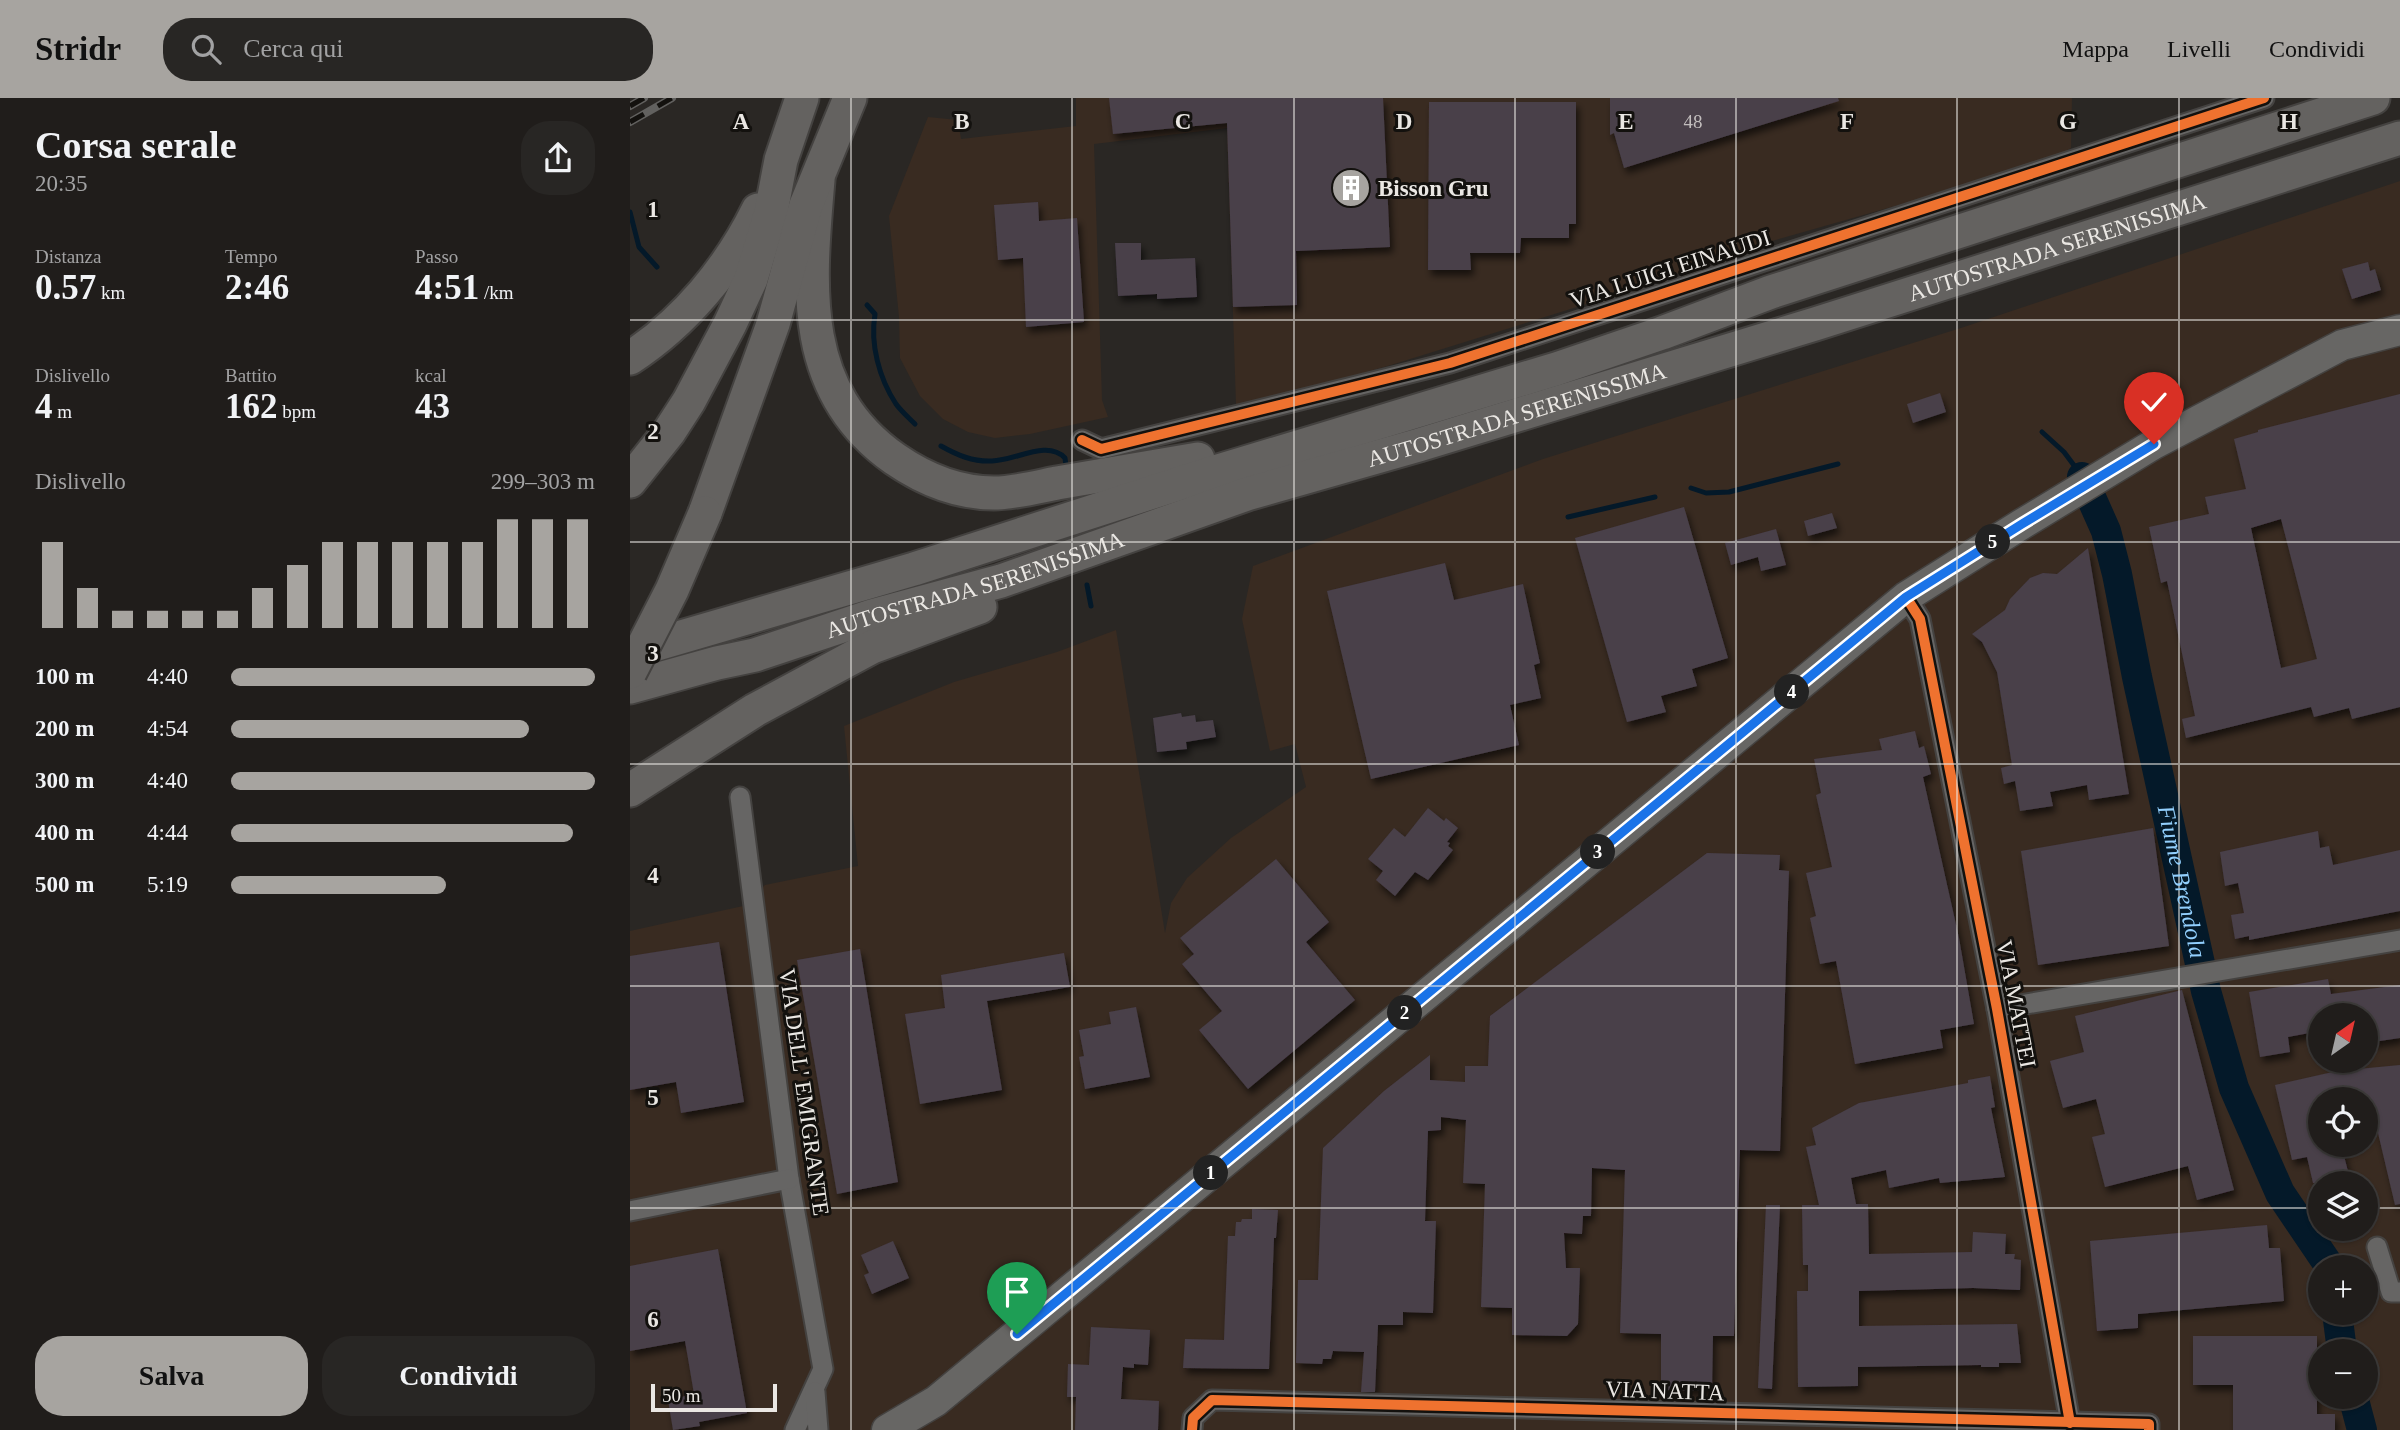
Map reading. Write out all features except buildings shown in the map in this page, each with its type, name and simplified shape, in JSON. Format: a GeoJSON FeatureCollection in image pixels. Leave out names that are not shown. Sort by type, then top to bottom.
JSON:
{"type":"FeatureCollection","features":[{"type":"Feature","properties":{"kind":"highway"},"geometry":{"type":"LineString","coordinates":[[630,358],[672,326],[709,286],[743,240],[781,160],[802,98]]}},
{"type":"Feature","properties":{"kind":"highway"},"geometry":{"type":"LineString","coordinates":[[630,672],[672,590],[705,513],[773,324],[806,205],[850,98]]}},
{"type":"Feature","properties":{"kind":"highway","name":"AUTOSTRADA SERENISSIMA"},"geometry":{"type":"LineString","coordinates":[[630,652],[914,569],[1124,500],[1556,369],[1771,292],[2373,98]]}},
{"type":"Feature","properties":{"kind":"highway","name":"AUTOSTRADA SERENISSIMA"},"geometry":{"type":"LineString","coordinates":[[630,687],[755,655],[872,615],[1001,582],[1247,494],[1552,406],[2400,138]]}},
{"type":"Feature","properties":{"kind":"highway"},"geometry":{"type":"LineString","coordinates":[[630,481],[689,401],[730,324],[760,252],[781,160]]}},
{"type":"Feature","properties":{"kind":"highway"},"geometry":{"type":"LineString","coordinates":[[818,180],[812,287],[820,351],[828,380],[857,427],[879,448],[915,473],[951,487],[995,493],[1305,444]]}},
{"type":"Feature","properties":{"kind":"highway"},"geometry":{"type":"LineString","coordinates":[[630,790],[755,710],[872,647],[1198,531],[1294,482]]}},
{"type":"Feature","properties":{"kind":"main road"},"geometry":{"type":"LineString","coordinates":[[887,1430],[936,1401],[1906,597],[2154,444],[2342,345],[2400,330]]}},
{"type":"Feature","properties":{"kind":"main road"},"geometry":{"type":"LineString","coordinates":[[913,1430],[936,1401]]}},
{"type":"Feature","properties":{"kind":"street","name":"VIA LUIGI EINAUDI"},"geometry":{"type":"LineString","coordinates":[[1082,440],[1101,449],[1450,363],[2264,98]]}},
{"type":"Feature","properties":{"kind":"street","name":"VIA MATTEI"},"geometry":{"type":"LineString","coordinates":[[1906,597],[1920,620],[1997,1009],[2070,1423]]}},
{"type":"Feature","properties":{"kind":"street","name":"VIA DELL' EMIGRANTE"},"geometry":{"type":"LineString","coordinates":[[740,797],[789,1179],[823,1369],[815,1391],[794,1430]]}},
{"type":"Feature","properties":{"kind":"street"},"geometry":{"type":"LineString","coordinates":[[1997,1009],[2400,940]]}},
{"type":"Feature","properties":{"kind":"street"},"geometry":{"type":"LineString","coordinates":[[630,1211],[789,1179]]}},
{"type":"Feature","properties":{"kind":"street"},"geometry":{"type":"LineString","coordinates":[[2377,1247],[2391,1292],[2400,1292]]}},
{"type":"Feature","properties":{"kind":"street","name":"VIA DELL' EMIGRANTE"},"geometry":{"type":"LineString","coordinates":[[815,1391],[818,1430]]}},
{"type":"Feature","properties":{"kind":"street","name":"VIA NATTA"},"geometry":{"type":"LineString","coordinates":[[1192,1430],[1193,1418],[1213,1400],[2150,1424],[2149,1430]]}},
{"type":"Feature","properties":{"kind":"shaded area"},"geometry":{"type":"Polygon","coordinates":[[[1076,98],[2072,98],[2071,148],[2043,164],[1772,241],[1609,297],[1391,365],[1236,405],[1227,128],[1094,144],[1102,400],[1108,417],[1030,434],[995,438],[968,432],[943,419],[920,396],[900,358],[899,317],[889,216],[928,117],[958,120],[961,139],[1076,126],[1076,98]]]}},
{"type":"Feature","properties":{"kind":"shaded area"},"geometry":{"type":"Polygon","coordinates":[[[2400,181],[2400,1430],[630,1430],[630,931],[743,906],[765,885],[858,866],[844,726],[954,682],[1057,652],[1116,630],[1165,933],[1171,903],[1187,878],[1231,838],[1306,787],[1295,744],[1270,751],[1242,619],[1253,566],[1543,459],[1964,327],[2400,181]]]}},
{"type":"Feature","properties":{"kind":"waterway"},"geometry":{"type":"LineString","coordinates":[[630,212],[639,247],[657,267]]}},
{"type":"Feature","properties":{"kind":"waterway"},"geometry":{"type":"LineString","coordinates":[[867,305],[875,314],[875,349],[885,383],[896,404],[915,424]]}},
{"type":"Feature","properties":{"kind":"waterway"},"geometry":{"type":"LineString","coordinates":[[2042,432],[2064,452],[2082,476]]}},
{"type":"Feature","properties":{"kind":"waterway"},"geometry":{"type":"LineString","coordinates":[[941,446],[965,457],[985,461],[1049,450],[1065,458],[1066,466]]}},
{"type":"Feature","properties":{"kind":"waterway"},"geometry":{"type":"LineString","coordinates":[[1691,488],[1706,493],[1729,492],[1838,464]]}},
{"type":"Feature","properties":{"kind":"waterway","name":"Fiume Brendola"},"geometry":{"type":"LineString","coordinates":[[2082,477],[2106,531],[2117,574],[2206,991],[2234,1088],[2280,1193],[2322,1255]]}},
{"type":"Feature","properties":{"kind":"waterway"},"geometry":{"type":"LineString","coordinates":[[1568,517],[1655,497]]}},
{"type":"Feature","properties":{"kind":"waterway"},"geometry":{"type":"LineString","coordinates":[[1087,585],[1091,606]]}},
{"type":"Feature","properties":{"kind":"waterway","name":"Fiume Brendola"},"geometry":{"type":"LineString","coordinates":[[2339,1325],[2340,1339]]}},
{"type":"Feature","properties":{"kind":"waterway","name":"Fiume Brendola"},"geometry":{"type":"LineString","coordinates":[[2356,1409],[2362,1430]]}},
{"type":"Feature","properties":{"kind":"railway"},"geometry":{"type":"LineString","coordinates":[[630,106],[644,98]]}},
{"type":"Feature","properties":{"kind":"railway"},"geometry":{"type":"LineString","coordinates":[[630,122],[672,98]]}},
{"type":"Feature","properties":{"kind":"cycle path"},"geometry":{"type":"LineString","coordinates":[[1082,440],[1101,449],[1450,363],[2264,98]]}},
{"type":"Feature","properties":{"kind":"cycle path"},"geometry":{"type":"LineString","coordinates":[[1906,597],[1920,619],[1997,1009],[2070,1423]]}},
{"type":"Feature","properties":{"kind":"cycle path"},"geometry":{"type":"LineString","coordinates":[[1192,1430],[1193,1418],[1212,1400],[2149,1424],[2149,1430]]}},
{"type":"Feature","properties":{"kind":"place","name":"Bisson Gru"},"geometry":{"type":"Point","coordinates":[1351,188]}},
{"type":"Feature","properties":{"kind":"route"},"geometry":{"type":"LineString","coordinates":[[1017,1334],[1906,597],[2154,444]]}}]}
